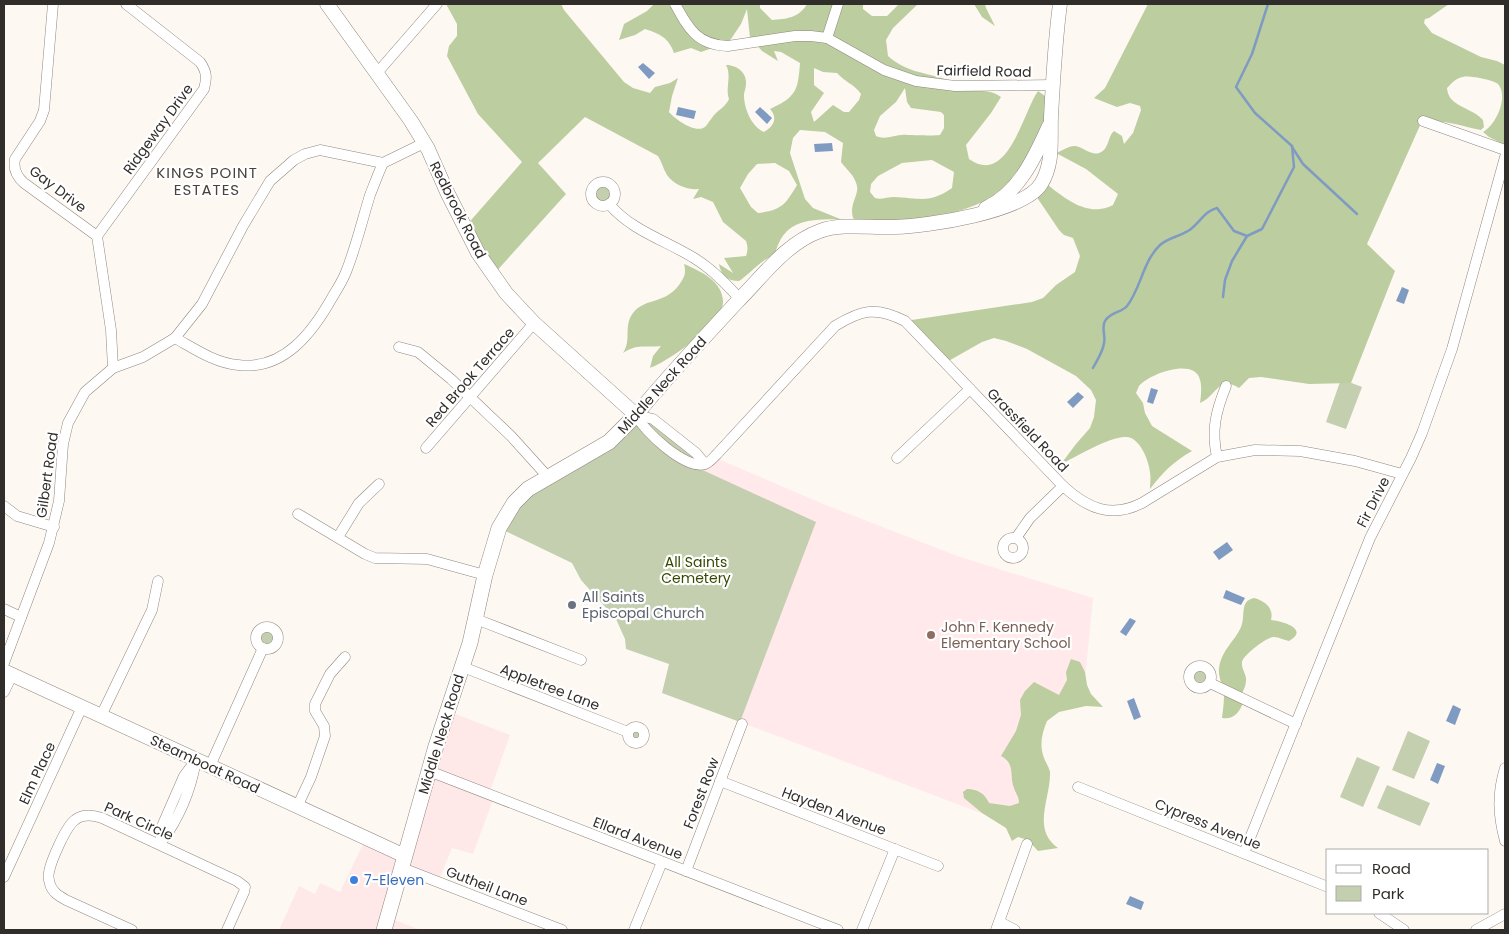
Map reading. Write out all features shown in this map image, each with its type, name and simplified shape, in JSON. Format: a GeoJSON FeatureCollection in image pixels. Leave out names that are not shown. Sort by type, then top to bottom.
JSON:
{"type":"FeatureCollection","features":[{"type":"Feature","properties":{"kind":"main road","name":"Redbrook Road"},"geometry":{"type":"LineString","coordinates":[[327,4],[424,143],[478,253],[510,297],[534,323],[636,415]]}},
{"type":"Feature","properties":{"kind":"main road","name":"Middle Neck Road"},"geometry":{"type":"LineString","coordinates":[[384,930],[429,772],[463,667],[485,575],[499,528],[514,503],[528,489],[609,442],[636,415],[740,299],[794,245],[805,237],[821,230],[833,228],[897,227],[965,216],[1006,207],[1022,200],[1036,189],[1044,177],[1051,153],[1053,85],[1060,4]]}},
{"type":"Feature","properties":{"kind":"main road","name":"Middle Neck Road"},"geometry":{"type":"LineString","coordinates":[[965,216],[989,206],[1002,198],[1022,177],[1040,147],[1051,123]]}},
{"type":"Feature","properties":{"kind":"main road","name":"Steamboat Road"},"geometry":{"type":"LineString","coordinates":[[8,673],[297,807],[404,862]]}},
{"type":"Feature","properties":{"kind":"street","name":"Gay Drive"},"geometry":{"type":"LineString","coordinates":[[53,4],[44,110],[40,121],[13,166],[19,179],[97,236]]}},
{"type":"Feature","properties":{"kind":"street","name":"Ridgeway Drive"},"geometry":{"type":"LineString","coordinates":[[97,236],[204,89],[207,77],[205,69],[200,62],[126,4]]}},
{"type":"Feature","properties":{"kind":"street"},"geometry":{"type":"LineString","coordinates":[[377,74],[437,4]]}},
{"type":"Feature","properties":{"kind":"street","name":"Fairfield Road"},"geometry":{"type":"LineString","coordinates":[[675,4],[692,32],[704,41],[717,46],[795,36],[811,36],[826,38],[884,70],[916,81],[956,86],[1053,85]]}},
{"type":"Feature","properties":{"kind":"street"},"geometry":{"type":"LineString","coordinates":[[826,38],[838,4]]}},
{"type":"Feature","properties":{"kind":"street"},"geometry":{"type":"LineString","coordinates":[[1423,120],[1505,150]]}},
{"type":"Feature","properties":{"kind":"street"},"geometry":{"type":"LineString","coordinates":[[382,163],[345,275],[320,318],[291,351],[272,361],[239,366],[217,361],[175,338],[202,304],[260,196],[270,181],[282,169],[305,154],[320,150],[382,163],[424,143]]}},
{"type":"Feature","properties":{"kind":"street","name":"Fir Drive"},"geometry":{"type":"LineString","coordinates":[[1244,853],[1370,538],[1422,433],[1452,349],[1505,157]]}},
{"type":"Feature","properties":{"kind":"street"},"geometry":{"type":"LineString","coordinates":[[609,204],[627,222],[705,265],[740,299]]}},
{"type":"Feature","properties":{"kind":"street"},"geometry":{"type":"LineString","coordinates":[[97,236],[111,330],[113,368]]}},
{"type":"Feature","properties":{"kind":"street","name":"Grassfield Road"},"geometry":{"type":"LineString","coordinates":[[636,415],[654,419],[696,453],[705,464],[718,454],[835,326],[852,315],[870,311],[883,312],[904,321],[1063,486],[1079,499],[1094,507],[1122,510],[1142,503],[1217,456],[1255,450],[1300,451],[1355,461],[1402,474]]}},
{"type":"Feature","properties":{"kind":"street","name":"Red Brook Terrace"},"geometry":{"type":"LineString","coordinates":[[426,448],[534,323]]}},
{"type":"Feature","properties":{"kind":"street","name":"Gilbert Road"},"geometry":{"type":"LineString","coordinates":[[4,663],[46,554],[54,527],[59,500],[62,444],[68,423],[85,392],[113,368],[143,357],[175,338]]}},
{"type":"Feature","properties":{"kind":"street"},"geometry":{"type":"LineString","coordinates":[[399,347],[414,350],[451,379],[511,436],[548,477]]}},
{"type":"Feature","properties":{"kind":"street"},"geometry":{"type":"LineString","coordinates":[[1217,456],[1214,426],[1220,400],[1226,386]]}},
{"type":"Feature","properties":{"kind":"street"},"geometry":{"type":"LineString","coordinates":[[897,458],[970,389]]}},
{"type":"Feature","properties":{"kind":"street"},"geometry":{"type":"LineString","coordinates":[[338,537],[359,503],[379,484]]}},
{"type":"Feature","properties":{"kind":"street"},"geometry":{"type":"LineString","coordinates":[[1016,538],[1030,518],[1063,486]]}},
{"type":"Feature","properties":{"kind":"street"},"geometry":{"type":"LineString","coordinates":[[4,506],[17,516],[54,527]]}},
{"type":"Feature","properties":{"kind":"street"},"geometry":{"type":"LineString","coordinates":[[298,514],[365,554],[376,558],[428,559],[485,575]]}},
{"type":"Feature","properties":{"kind":"street"},"geometry":{"type":"LineString","coordinates":[[101,716],[152,610],[158,581]]}},
{"type":"Feature","properties":{"kind":"street"},"geometry":{"type":"LineString","coordinates":[[4,609],[21,617]]}},
{"type":"Feature","properties":{"kind":"street"},"geometry":{"type":"LineString","coordinates":[[476,619],[581,660]]}},
{"type":"Feature","properties":{"kind":"street"},"geometry":{"type":"LineString","coordinates":[[210,766],[263,648]]}},
{"type":"Feature","properties":{"kind":"street"},"geometry":{"type":"LineString","coordinates":[[297,807],[311,777],[325,736],[324,726],[315,711],[315,704],[330,674],[345,657]]}},
{"type":"Feature","properties":{"kind":"street","name":"Appletree Lane"},"geometry":{"type":"LineString","coordinates":[[463,667],[628,732]]}},
{"type":"Feature","properties":{"kind":"street"},"geometry":{"type":"LineString","coordinates":[[4,692],[8,673]]}},
{"type":"Feature","properties":{"kind":"street"},"geometry":{"type":"LineString","coordinates":[[1210,683],[1296,724]]}},
{"type":"Feature","properties":{"kind":"street","name":"Elm Place"},"geometry":{"type":"LineString","coordinates":[[4,877],[82,707]]}},
{"type":"Feature","properties":{"kind":"street","name":"Forest Row"},"geometry":{"type":"LineString","coordinates":[[686,871],[742,724]]}},
{"type":"Feature","properties":{"kind":"street"},"geometry":{"type":"LineString","coordinates":[[160,844],[171,828],[193,780],[196,760]]}},
{"type":"Feature","properties":{"kind":"street"},"geometry":{"type":"LineString","coordinates":[[1505,768],[1499,800],[1499,820],[1505,841]]}},
{"type":"Feature","properties":{"kind":"street","name":"Ellard Avenue"},"geometry":{"type":"LineString","coordinates":[[429,772],[838,930]]}},
{"type":"Feature","properties":{"kind":"street","name":"Hayden Avenue"},"geometry":{"type":"LineString","coordinates":[[720,781],[938,866]]}},
{"type":"Feature","properties":{"kind":"street","name":"Cypress Avenue"},"geometry":{"type":"LineString","coordinates":[[1078,787],[1326,886]]}},
{"type":"Feature","properties":{"kind":"street","name":"Park Circle"},"geometry":{"type":"LineString","coordinates":[[132,930],[57,895],[50,885],[48,874],[57,852],[70,826],[81,817],[94,816],[102,818],[233,878],[245,887],[242,899],[227,930]]}},
{"type":"Feature","properties":{"kind":"street"},"geometry":{"type":"LineString","coordinates":[[1015,930],[998,926],[1027,844]]}},
{"type":"Feature","properties":{"kind":"street"},"geometry":{"type":"LineString","coordinates":[[862,930],[865,927],[895,849]]}},
{"type":"Feature","properties":{"kind":"street","name":"Gutheil Lane"},"geometry":{"type":"LineString","coordinates":[[404,862],[562,930]]}},
{"type":"Feature","properties":{"kind":"street"},"geometry":{"type":"LineString","coordinates":[[634,930],[662,862]]}},
{"type":"Feature","properties":{"kind":"street"},"geometry":{"type":"LineString","coordinates":[[1380,914],[1404,930]]}},
{"type":"Feature","properties":{"kind":"street"},"geometry":{"type":"LineString","coordinates":[[1476,930],[1505,914]]}},
{"type":"Feature","properties":{"kind":"shaded area","name":"John F. Kennedy Elementary School"},"geometry":{"type":"Polygon","coordinates":[[[716,458],[823,504],[960,557],[1093,598],[1083,698],[1044,701],[1018,827],[740,722],[693,465],[716,458]]]}},
{"type":"Feature","properties":{"kind":"shaded area"},"geometry":{"type":"Polygon","coordinates":[[[448,711],[510,735],[489,794],[494,797],[473,854],[452,848],[438,882],[402,868],[389,918],[421,930],[279,930],[299,886],[315,894],[320,883],[340,892],[366,838],[405,856],[448,711]]]}},
{"type":"Feature","properties":{"kind":"green space"},"geometry":{"type":"Polygon","coordinates":[[[446,4],[561,4],[624,82],[633,88],[650,93],[655,87],[670,83],[678,78],[669,112],[680,122],[696,129],[705,127],[726,104],[729,99],[728,69],[726,65],[737,68],[743,73],[746,80],[744,100],[747,112],[752,122],[764,132],[774,122],[774,116],[770,109],[785,101],[794,92],[800,63],[781,52],[774,51],[778,61],[762,51],[750,38],[747,9],[741,24],[729,42],[701,52],[691,48],[674,53],[663,37],[645,29],[635,35],[619,40],[624,24],[647,11],[654,4],[760,4],[760,8],[772,20],[796,15],[807,4],[863,4],[863,9],[872,16],[887,16],[899,4],[918,4],[893,28],[886,40],[888,56],[901,65],[914,70],[971,89],[991,92],[1001,97],[966,145],[969,159],[983,165],[994,163],[1004,155],[1020,129],[1038,91],[1045,96],[1043,128],[1017,174],[1003,190],[993,197],[955,212],[914,221],[896,222],[856,221],[853,218],[852,208],[857,193],[857,186],[853,176],[841,162],[843,143],[825,132],[800,130],[793,138],[790,153],[805,199],[813,208],[840,219],[809,221],[793,226],[781,240],[776,250],[778,255],[763,261],[739,281],[725,277],[719,264],[733,273],[724,258],[746,256],[747,243],[723,222],[713,202],[701,197],[693,199],[699,189],[685,188],[673,182],[666,173],[658,156],[585,117],[538,163],[566,194],[493,275],[465,227],[522,162],[478,114],[447,56],[449,46],[457,36],[457,24],[446,4]],[[814,68],[814,85],[824,93],[811,112],[814,122],[833,105],[844,112],[849,112],[859,100],[861,94],[837,73],[823,72],[814,68]],[[905,88],[896,102],[880,116],[874,130],[876,136],[884,138],[904,135],[940,135],[944,128],[944,115],[941,112],[911,108],[907,102],[905,88]],[[932,160],[902,163],[878,176],[871,184],[870,192],[875,198],[924,199],[937,196],[952,188],[954,172],[932,160]],[[775,163],[757,164],[748,174],[740,188],[751,207],[758,213],[778,208],[786,202],[797,185],[789,171],[775,163]]]}},
{"type":"Feature","properties":{"kind":"green space"},"geometry":{"type":"Polygon","coordinates":[[[974,4],[985,4],[995,26],[982,17],[974,4]]]}},
{"type":"Feature","properties":{"kind":"green space"},"geometry":{"type":"Polygon","coordinates":[[[1148,4],[1449,4],[1425,19],[1424,23],[1432,33],[1481,57],[1505,65],[1505,145],[1483,132],[1496,117],[1502,103],[1501,90],[1495,82],[1463,77],[1447,88],[1451,99],[1483,120],[1484,127],[1481,130],[1444,122],[1422,121],[1367,244],[1395,271],[1351,383],[1309,384],[1261,377],[1249,378],[1239,388],[1232,385],[1222,385],[1200,403],[1200,380],[1196,373],[1190,370],[1171,370],[1144,381],[1136,393],[1143,403],[1145,413],[1152,426],[1192,451],[1179,459],[1159,477],[1150,489],[1150,475],[1146,456],[1136,441],[1131,438],[1111,440],[1061,464],[1090,428],[1094,417],[1096,400],[1091,390],[1076,376],[1027,349],[994,338],[982,342],[945,363],[905,321],[1032,302],[1043,298],[1056,285],[1075,272],[1080,256],[1073,238],[1064,235],[1059,230],[1034,193],[1043,181],[1067,199],[1084,208],[1103,209],[1113,205],[1118,194],[1086,169],[1056,153],[1075,146],[1096,154],[1105,149],[1114,131],[1122,136],[1124,144],[1133,133],[1141,110],[1140,106],[1130,103],[1117,107],[1094,98],[1105,88],[1148,4]]]}},
{"type":"Feature","properties":{"kind":"green space"},"geometry":{"type":"Polygon","coordinates":[[[603,184],[610,187],[613,194],[610,201],[603,204],[596,201],[593,194],[596,187],[603,184]]]}},
{"type":"Feature","properties":{"kind":"green space"},"geometry":{"type":"Polygon","coordinates":[[[684,264],[709,278],[719,288],[723,302],[721,311],[705,331],[693,341],[669,358],[650,368],[653,356],[661,346],[637,347],[623,353],[627,343],[628,323],[638,308],[663,298],[675,289],[684,276],[684,264]]]}},
{"type":"Feature","properties":{"kind":"green space"},"geometry":{"type":"Polygon","coordinates":[[[1341,379],[1362,387],[1346,429],[1326,422],[1341,379]]]}},
{"type":"Feature","properties":{"kind":"green space","name":"All Saints Cemetery"},"geometry":{"type":"Polygon","coordinates":[[[635,415],[683,461],[816,522],[740,722],[662,693],[669,664],[626,649],[625,639],[616,619],[581,580],[572,563],[499,528],[506,515],[635,415]]]}},
{"type":"Feature","properties":{"kind":"green space"},"geometry":{"type":"Polygon","coordinates":[[[653,421],[702,463],[694,463],[643,424],[653,421]]]}},
{"type":"Feature","properties":{"kind":"green space"},"geometry":{"type":"Polygon","coordinates":[[[1254,598],[1268,606],[1272,616],[1271,620],[1292,626],[1297,633],[1289,641],[1278,637],[1271,638],[1251,651],[1243,659],[1242,667],[1246,679],[1242,693],[1243,703],[1235,715],[1229,718],[1222,718],[1224,695],[1219,668],[1226,650],[1241,627],[1246,602],[1254,598]]]}},
{"type":"Feature","properties":{"kind":"green space"},"geometry":{"type":"Polygon","coordinates":[[[267,629],[273,632],[276,638],[273,644],[267,647],[261,644],[258,638],[261,632],[267,629]]]}},
{"type":"Feature","properties":{"kind":"green space"},"geometry":{"type":"Polygon","coordinates":[[[1071,659],[1080,662],[1091,694],[1103,707],[1086,706],[1059,712],[1047,721],[1041,744],[1042,753],[1050,772],[1044,822],[1050,840],[1058,848],[1038,851],[1028,840],[1018,837],[1012,841],[1006,828],[982,813],[964,798],[963,792],[967,789],[978,791],[989,803],[1010,806],[1019,803],[1009,763],[1001,756],[1016,731],[1021,715],[1020,700],[1025,691],[1034,682],[1059,695],[1067,680],[1066,672],[1071,659]]]}},
{"type":"Feature","properties":{"kind":"green space"},"geometry":{"type":"Polygon","coordinates":[[[1196,668],[1204,668],[1209,673],[1207,684],[1196,686],[1191,681],[1191,673],[1196,668]]]}},
{"type":"Feature","properties":{"kind":"green space"},"geometry":{"type":"Polygon","coordinates":[[[636,728],[641,730],[643,735],[641,740],[636,742],[631,740],[629,735],[631,730],[636,728]]]}},
{"type":"Feature","properties":{"kind":"green space"},"geometry":{"type":"Polygon","coordinates":[[[1408,731],[1430,741],[1414,779],[1392,770],[1408,731]]]}},
{"type":"Feature","properties":{"kind":"green space"},"geometry":{"type":"Polygon","coordinates":[[[1357,757],[1380,767],[1363,807],[1340,797],[1357,757]]]}},
{"type":"Feature","properties":{"kind":"green space"},"geometry":{"type":"Polygon","coordinates":[[[1387,785],[1430,803],[1420,826],[1377,808],[1387,785]]]}},
{"type":"Feature","properties":{"kind":"water"},"geometry":{"type":"Polygon","coordinates":[[[643,63],[655,73],[649,79],[638,67],[643,63]]]}},
{"type":"Feature","properties":{"kind":"water"},"geometry":{"type":"Polygon","coordinates":[[[678,107],[696,111],[694,119],[676,115],[678,107]]]}},
{"type":"Feature","properties":{"kind":"water"},"geometry":{"type":"Polygon","coordinates":[[[760,107],[772,118],[767,124],[755,112],[760,107]]]}},
{"type":"Feature","properties":{"kind":"water"},"geometry":{"type":"Polygon","coordinates":[[[832,143],[833,151],[815,152],[814,144],[832,143]]]}},
{"type":"Feature","properties":{"kind":"water"},"geometry":{"type":"Polygon","coordinates":[[[1402,287],[1409,290],[1404,304],[1396,301],[1402,287]]]}},
{"type":"Feature","properties":{"kind":"water"},"geometry":{"type":"Polygon","coordinates":[[[1151,388],[1158,390],[1153,404],[1147,402],[1151,388]]]}},
{"type":"Feature","properties":{"kind":"water"},"geometry":{"type":"Polygon","coordinates":[[[1078,392],[1084,397],[1073,408],[1067,402],[1078,392]]]}},
{"type":"Feature","properties":{"kind":"water"},"geometry":{"type":"Polygon","coordinates":[[[1227,542],[1233,550],[1219,560],[1213,552],[1227,542]]]}},
{"type":"Feature","properties":{"kind":"water"},"geometry":{"type":"Polygon","coordinates":[[[1226,590],[1245,598],[1241,605],[1223,598],[1226,590]]]}},
{"type":"Feature","properties":{"kind":"water"},"geometry":{"type":"Polygon","coordinates":[[[1130,618],[1136,621],[1126,636],[1120,632],[1130,618]]]}},
{"type":"Feature","properties":{"kind":"water"},"geometry":{"type":"Polygon","coordinates":[[[1134,698],[1141,717],[1134,720],[1127,701],[1134,698]]]}},
{"type":"Feature","properties":{"kind":"water"},"geometry":{"type":"Polygon","coordinates":[[[1453,705],[1461,709],[1455,725],[1446,721],[1453,705]]]}},
{"type":"Feature","properties":{"kind":"water"},"geometry":{"type":"Polygon","coordinates":[[[1437,763],[1445,766],[1438,784],[1430,780],[1437,763]]]}},
{"type":"Feature","properties":{"kind":"water"},"geometry":{"type":"Polygon","coordinates":[[[1130,896],[1144,902],[1141,910],[1126,904],[1130,896]]]}},
{"type":"Feature","properties":{"kind":"waterway"},"geometry":{"type":"LineString","coordinates":[[1093,368],[1103,346],[1103,326],[1105,321],[1127,306],[1132,299],[1154,251],[1167,240],[1187,231],[1206,214],[1217,208],[1234,231],[1247,236],[1262,229],[1294,167],[1292,146],[1255,113],[1236,87],[1252,54],[1268,4]]}},
{"type":"Feature","properties":{"kind":"waterway"},"geometry":{"type":"LineString","coordinates":[[1292,147],[1303,164],[1357,214]]}},
{"type":"Feature","properties":{"kind":"waterway"},"geometry":{"type":"LineString","coordinates":[[1223,297],[1225,280],[1232,261],[1247,236]]}},
{"type":"Feature","properties":{"kind":"place","name":"All Saints Episcopal Church"},"geometry":{"type":"Point","coordinates":[572,605]}},
{"type":"Feature","properties":{"kind":"place","name":"John F. Kennedy Elementary School"},"geometry":{"type":"Point","coordinates":[931,635]}},
{"type":"Feature","properties":{"kind":"place","name":"7-Eleven"},"geometry":{"type":"Point","coordinates":[354,880]}},
{"type":"Feature","properties":{"kind":"district","name":"KINGS POINT ESTATES"},"geometry":{"type":"Point","coordinates":[207,180]}}]}
